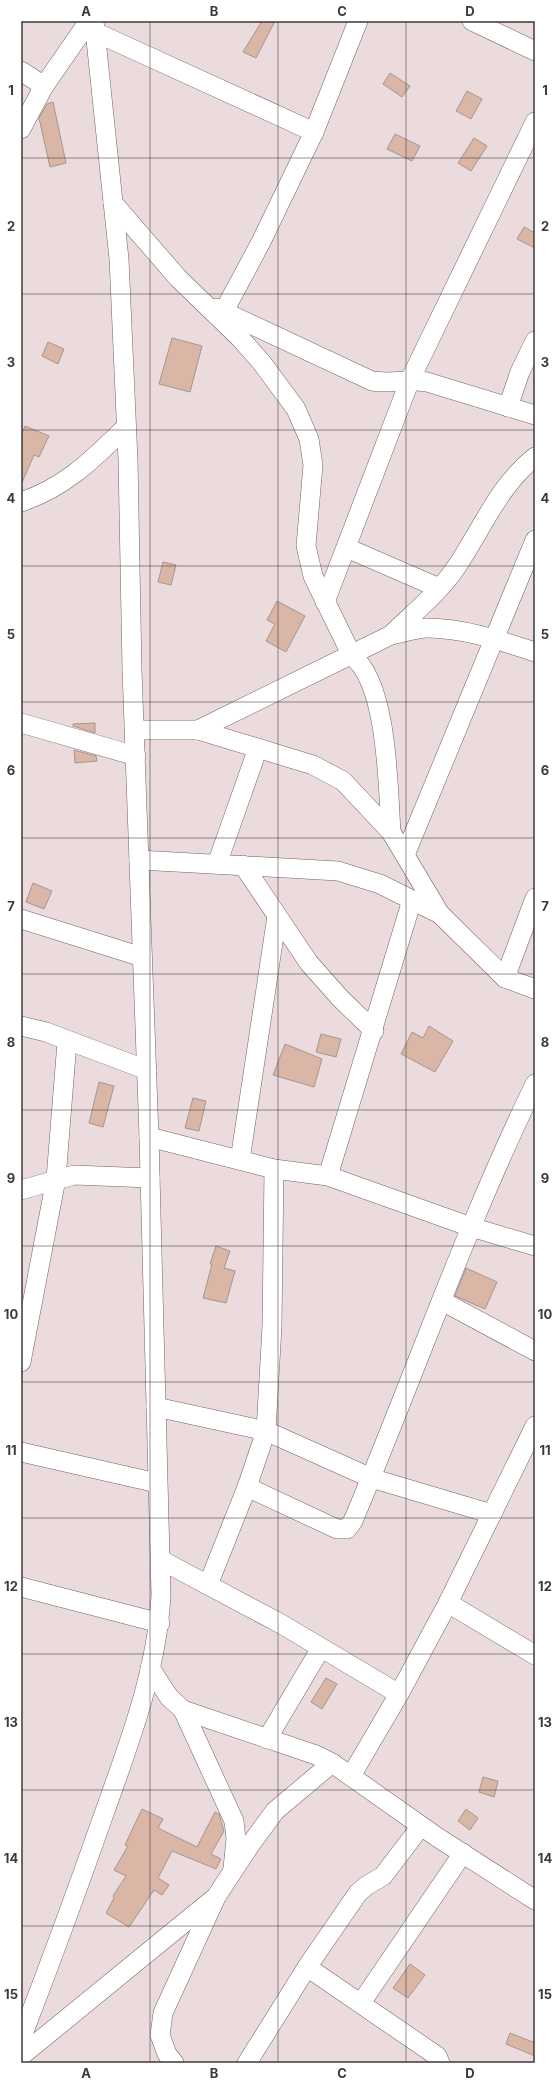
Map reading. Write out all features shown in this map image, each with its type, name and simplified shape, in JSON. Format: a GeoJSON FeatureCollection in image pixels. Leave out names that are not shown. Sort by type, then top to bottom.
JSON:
{"type":"FeatureCollection","features":[{"type":"Feature","properties":{"kind":"street"},"geometry":{"type":"LineString","coordinates":[[224,311],[261,242],[314,132],[358,21]]}},
{"type":"Feature","properties":{"kind":"street"},"geometry":{"type":"LineString","coordinates":[[472,21],[535,52]]}},
{"type":"Feature","properties":{"kind":"street"},"geometry":{"type":"LineString","coordinates":[[92,25],[314,132]]}},
{"type":"Feature","properties":{"kind":"street"},"geometry":{"type":"LineString","coordinates":[[21,129],[44,86],[92,25]]}},
{"type":"Feature","properties":{"kind":"street"},"geometry":{"type":"LineString","coordinates":[[21,2039],[130,1739],[143,1700],[160,1623],[161,1560],[157,1483],[147,1070],[119,259],[92,25]]}},
{"type":"Feature","properties":{"kind":"street"},"geometry":{"type":"LineString","coordinates":[[21,71],[44,86]]}},
{"type":"Feature","properties":{"kind":"street"},"geometry":{"type":"LineString","coordinates":[[326,602],[410,380],[528,154],[535,122]]}},
{"type":"Feature","properties":{"kind":"street"},"geometry":{"type":"LineString","coordinates":[[113,203],[178,278],[240,338],[262,363],[296,409],[309,439],[313,465],[306,546],[313,576],[352,656],[360,662],[365,669],[380,714],[384,736],[391,832]]}},
{"type":"Feature","properties":{"kind":"street"},"geometry":{"type":"LineString","coordinates":[[204,302],[372,381],[386,383],[410,380],[427,382],[535,415]]}},
{"type":"Feature","properties":{"kind":"street"},"geometry":{"type":"LineString","coordinates":[[508,407],[520,372],[535,341]]}},
{"type":"Feature","properties":{"kind":"street"},"geometry":{"type":"LineString","coordinates":[[21,502],[41,496],[83,469],[126,427]]}},
{"type":"Feature","properties":{"kind":"street"},"geometry":{"type":"LineString","coordinates":[[198,730],[352,656],[391,635],[439,588],[456,567],[507,484],[520,468],[535,457]]}},
{"type":"Feature","properties":{"kind":"street"},"geometry":{"type":"LineString","coordinates":[[405,855],[535,540]]}},
{"type":"Feature","properties":{"kind":"street"},"geometry":{"type":"LineString","coordinates":[[347,548],[439,588]]}},
{"type":"Feature","properties":{"kind":"street"},"geometry":{"type":"LineString","coordinates":[[391,635],[426,628],[443,629],[494,639],[535,652]]}},
{"type":"Feature","properties":{"kind":"street"},"geometry":{"type":"LineString","coordinates":[[21,723],[136,756]]}},
{"type":"Feature","properties":{"kind":"street"},"geometry":{"type":"LineString","coordinates":[[135,730],[198,730],[313,765],[343,780],[391,832],[440,914],[505,978],[535,989]]}},
{"type":"Feature","properties":{"kind":"street"},"geometry":{"type":"LineString","coordinates":[[217,864],[258,748]]}},
{"type":"Feature","properties":{"kind":"street"},"geometry":{"type":"LineString","coordinates":[[139,860],[338,871],[380,884],[440,914]]}},
{"type":"Feature","properties":{"kind":"street"},"geometry":{"type":"LineString","coordinates":[[243,865],[309,963],[340,998],[374,1031]]}},
{"type":"Feature","properties":{"kind":"street"},"geometry":{"type":"LineString","coordinates":[[505,978],[535,898]]}},
{"type":"Feature","properties":{"kind":"street"},"geometry":{"type":"LineString","coordinates":[[328,1176],[374,1031],[412,900]]}},
{"type":"Feature","properties":{"kind":"street"},"geometry":{"type":"LineString","coordinates":[[240,1160],[277,916]]}},
{"type":"Feature","properties":{"kind":"street"},"geometry":{"type":"LineString","coordinates":[[21,920],[142,957]]}},
{"type":"Feature","properties":{"kind":"street"},"geometry":{"type":"LineString","coordinates":[[21,1026],[46,1032],[67,1042],[147,1070]]}},
{"type":"Feature","properties":{"kind":"street"},"geometry":{"type":"LineString","coordinates":[[21,1362],[56,1179],[67,1042]]}},
{"type":"Feature","properties":{"kind":"street"},"geometry":{"type":"LineString","coordinates":[[247,1488],[337,1529],[347,1529],[353,1521],[471,1227],[513,1128],[535,1084]]}},
{"type":"Feature","properties":{"kind":"street"},"geometry":{"type":"LineString","coordinates":[[149,1137],[274,1169],[328,1176],[471,1227],[535,1246]]}},
{"type":"Feature","properties":{"kind":"street"},"geometry":{"type":"LineString","coordinates":[[208,1585],[247,1488],[266,1431],[272,1326],[274,1169]]}},
{"type":"Feature","properties":{"kind":"street"},"geometry":{"type":"LineString","coordinates":[[21,1190],[74,1175],[150,1178]]}},
{"type":"Feature","properties":{"kind":"street"},"geometry":{"type":"LineString","coordinates":[[442,1301],[535,1351]]}},
{"type":"Feature","properties":{"kind":"street"},"geometry":{"type":"LineString","coordinates":[[156,1407],[266,1431],[371,1478],[492,1514]]}},
{"type":"Feature","properties":{"kind":"street"},"geometry":{"type":"LineString","coordinates":[[350,1776],[398,1694],[448,1603],[535,1426]]}},
{"type":"Feature","properties":{"kind":"street"},"geometry":{"type":"LineString","coordinates":[[21,1452],[157,1483]]}},
{"type":"Feature","properties":{"kind":"street"},"geometry":{"type":"LineString","coordinates":[[161,1560],[322,1648],[398,1694]]}},
{"type":"Feature","properties":{"kind":"street"},"geometry":{"type":"LineString","coordinates":[[21,1587],[160,1623]]}},
{"type":"Feature","properties":{"kind":"street"},"geometry":{"type":"LineString","coordinates":[[448,1603],[535,1655]]}},
{"type":"Feature","properties":{"kind":"street"},"geometry":{"type":"LineString","coordinates":[[267,1739],[322,1648]]}},
{"type":"Feature","properties":{"kind":"street"},"geometry":{"type":"LineString","coordinates":[[150,1668],[169,1697],[183,1710],[234,1821],[236,1840],[232,1873]]}},
{"type":"Feature","properties":{"kind":"street"},"geometry":{"type":"LineString","coordinates":[[183,1710],[316,1755],[332,1763],[421,1826],[534,1896]]}},
{"type":"Feature","properties":{"kind":"street"},"geometry":{"type":"LineString","coordinates":[[174,2063],[167,2054],[160,2036],[163,2012],[216,1897],[275,1810],[332,1763]]}},
{"type":"Feature","properties":{"kind":"street"},"geometry":{"type":"LineString","coordinates":[[247,2063],[307,1966],[358,1893],[366,1886],[383,1876],[421,1826]]}},
{"type":"Feature","properties":{"kind":"street"},"geometry":{"type":"LineString","coordinates":[[361,2003],[463,1853]]}},
{"type":"Feature","properties":{"kind":"street"},"geometry":{"type":"LineString","coordinates":[[21,2056],[216,1897]]}},
{"type":"Feature","properties":{"kind":"street"},"geometry":{"type":"LineString","coordinates":[[307,1966],[437,2056],[440,2063]]}},
{"type":"Feature","properties":{"kind":"building"},"geometry":{"type":"Polygon","coordinates":[[[262,21],[275,21],[256,58],[243,52],[262,21]]]}},
{"type":"Feature","properties":{"kind":"building"},"geometry":{"type":"Polygon","coordinates":[[[390,73],[410,86],[402,97],[383,84],[390,73]]]}},
{"type":"Feature","properties":{"kind":"building"},"geometry":{"type":"Polygon","coordinates":[[[467,91],[482,99],[471,119],[456,111],[467,91]]]}},
{"type":"Feature","properties":{"kind":"building"},"geometry":{"type":"Polygon","coordinates":[[[53,102],[66,163],[50,167],[39,118],[47,104],[53,102]]]}},
{"type":"Feature","properties":{"kind":"building"},"geometry":{"type":"Polygon","coordinates":[[[395,134],[420,146],[412,161],[387,149],[395,134]]]}},
{"type":"Feature","properties":{"kind":"building"},"geometry":{"type":"Polygon","coordinates":[[[474,138],[487,146],[471,171],[458,163],[474,138]]]}},
{"type":"Feature","properties":{"kind":"building"},"geometry":{"type":"Polygon","coordinates":[[[524,227],[535,233],[535,248],[517,239],[524,227]]]}},
{"type":"Feature","properties":{"kind":"building"},"geometry":{"type":"Polygon","coordinates":[[[172,338],[202,346],[190,392],[159,384],[172,338]]]}},
{"type":"Feature","properties":{"kind":"building"},"geometry":{"type":"Polygon","coordinates":[[[48,342],[64,349],[58,364],[42,356],[48,342]]]}},
{"type":"Feature","properties":{"kind":"building"},"geometry":{"type":"Polygon","coordinates":[[[25,426],[49,436],[39,457],[34,455],[21,485],[21,436],[25,426]]]}},
{"type":"Feature","properties":{"kind":"building"},"geometry":{"type":"Polygon","coordinates":[[[163,562],[176,565],[171,585],[158,582],[163,562]]]}},
{"type":"Feature","properties":{"kind":"building"},"geometry":{"type":"Polygon","coordinates":[[[277,601],[305,616],[286,652],[266,641],[275,624],[267,620],[277,601]]]}},
{"type":"Feature","properties":{"kind":"building"},"geometry":{"type":"Polygon","coordinates":[[[95,723],[95,733],[73,726],[73,724],[95,723]]]}},
{"type":"Feature","properties":{"kind":"building"},"geometry":{"type":"Polygon","coordinates":[[[74,750],[96,756],[97,761],[75,763],[74,750]]]}},
{"type":"Feature","properties":{"kind":"building"},"geometry":{"type":"Polygon","coordinates":[[[33,883],[52,891],[44,909],[26,902],[33,883]]]}},
{"type":"Feature","properties":{"kind":"building"},"geometry":{"type":"Polygon","coordinates":[[[429,1026],[453,1041],[435,1072],[401,1054],[412,1032],[423,1038],[429,1026]]]}},
{"type":"Feature","properties":{"kind":"building"},"geometry":{"type":"Polygon","coordinates":[[[321,1034],[341,1039],[336,1057],[316,1052],[321,1034]]]}},
{"type":"Feature","properties":{"kind":"building"},"geometry":{"type":"Polygon","coordinates":[[[285,1044],[322,1059],[314,1087],[273,1075],[285,1044]]]}},
{"type":"Feature","properties":{"kind":"building"},"geometry":{"type":"Polygon","coordinates":[[[99,1082],[114,1086],[103,1127],[89,1123],[99,1082]]]}},
{"type":"Feature","properties":{"kind":"building"},"geometry":{"type":"Polygon","coordinates":[[[193,1098],[206,1101],[199,1131],[185,1128],[193,1098]]]}},
{"type":"Feature","properties":{"kind":"building"},"geometry":{"type":"Polygon","coordinates":[[[216,1246],[230,1251],[224,1268],[235,1271],[226,1303],[203,1298],[212,1264],[210,1264],[216,1246]]]}},
{"type":"Feature","properties":{"kind":"building"},"geometry":{"type":"Polygon","coordinates":[[[466,1268],[497,1282],[485,1309],[455,1296],[466,1268]]]}},
{"type":"Feature","properties":{"kind":"building"},"geometry":{"type":"Polygon","coordinates":[[[326,1678],[337,1684],[322,1709],[311,1702],[326,1678]]]}},
{"type":"Feature","properties":{"kind":"building"},"geometry":{"type":"Polygon","coordinates":[[[483,1777],[498,1781],[494,1797],[479,1792],[483,1777]]]}},
{"type":"Feature","properties":{"kind":"building"},"geometry":{"type":"Polygon","coordinates":[[[142,1809],[163,1819],[158,1828],[197,1847],[215,1812],[219,1814],[224,1831],[211,1854],[221,1859],[216,1869],[172,1851],[158,1878],[169,1885],[162,1895],[154,1890],[129,1927],[106,1913],[114,1898],[113,1896],[126,1876],[114,1870],[128,1846],[125,1845],[142,1809]]]}},
{"type":"Feature","properties":{"kind":"building"},"geometry":{"type":"Polygon","coordinates":[[[466,1809],[478,1818],[470,1830],[458,1821],[466,1809]]]}},
{"type":"Feature","properties":{"kind":"building"},"geometry":{"type":"Polygon","coordinates":[[[410,1964],[425,1975],[408,1998],[393,1988],[410,1964]]]}},
{"type":"Feature","properties":{"kind":"building"},"geometry":{"type":"Polygon","coordinates":[[[510,2033],[535,2043],[535,2056],[506,2044],[510,2033]]]}}]}
